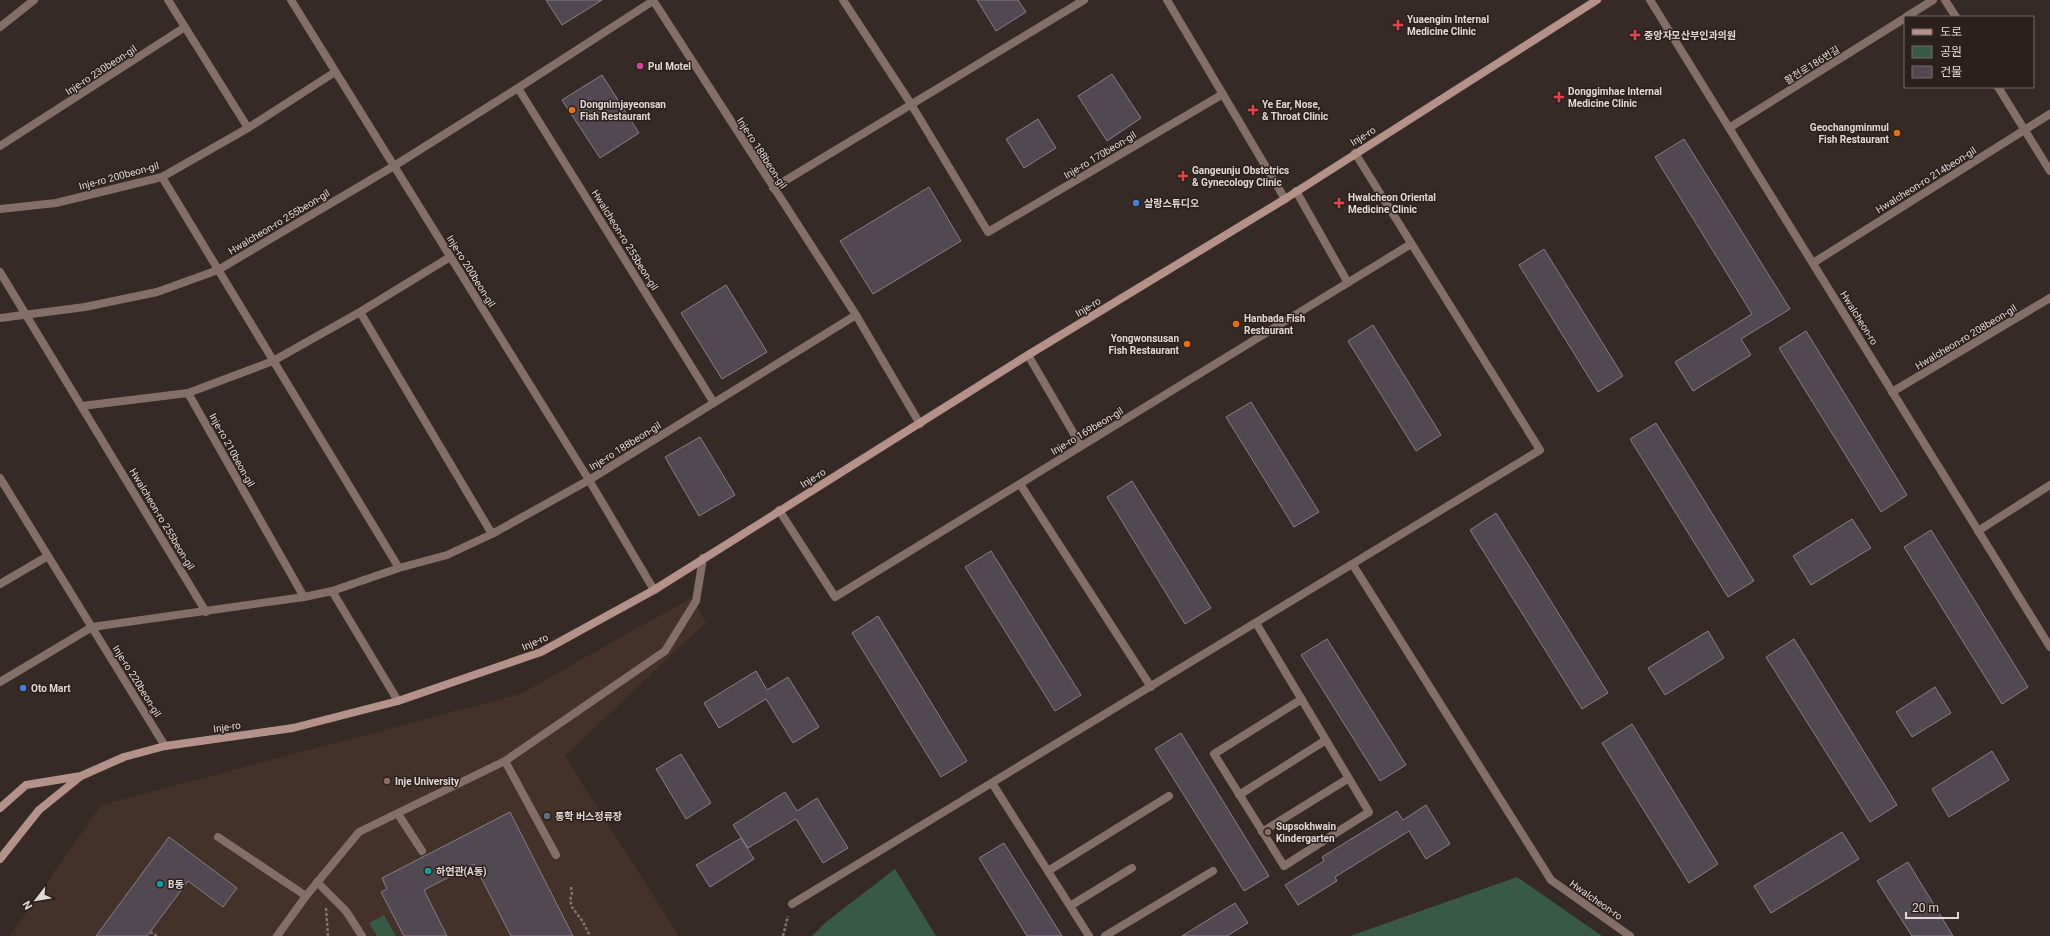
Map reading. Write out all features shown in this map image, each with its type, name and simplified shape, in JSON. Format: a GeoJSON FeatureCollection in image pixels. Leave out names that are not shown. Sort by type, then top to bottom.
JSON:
{"type":"FeatureCollection","features":[{"type":"Feature","properties":{"kind":"main road","name":"Inje-ro"},"geometry":{"type":"LineString","coordinates":[[0,859],[39,810],[81,776],[124,757],[165,746],[293,728],[398,701],[541,652],[654,590],[779,510],[920,424],[1028,355],[1285,199],[1597,0]]}},
{"type":"Feature","properties":{"kind":"main road"},"geometry":{"type":"LineString","coordinates":[[0,808],[26,785],[81,776]]}},
{"type":"Feature","properties":{"kind":"street"},"geometry":{"type":"LineString","coordinates":[[0,27],[34,0]]}},
{"type":"Feature","properties":{"kind":"street"},"geometry":{"type":"LineString","coordinates":[[168,0],[248,128]]}},
{"type":"Feature","properties":{"kind":"street","name":"Inje-ro 200beon-gil"},"geometry":{"type":"LineString","coordinates":[[291,0],[589,480],[654,590]]}},
{"type":"Feature","properties":{"kind":"street","name":"Hwalcheon-ro 255beon-gil"},"geometry":{"type":"LineString","coordinates":[[0,318],[25,313],[85,307],[157,292],[218,270],[394,166],[518,88],[653,0]]}},
{"type":"Feature","properties":{"kind":"street","name":"Inje-ro 188beon-gil"},"geometry":{"type":"LineString","coordinates":[[653,0],[856,315],[920,424]]}},
{"type":"Feature","properties":{"kind":"street"},"geometry":{"type":"LineString","coordinates":[[843,0],[911,104]]}},
{"type":"Feature","properties":{"kind":"street"},"geometry":{"type":"LineString","coordinates":[[773,188],[1084,0]]}},
{"type":"Feature","properties":{"kind":"street"},"geometry":{"type":"LineString","coordinates":[[1167,0],[1285,199]]}},
{"type":"Feature","properties":{"kind":"street","name":"Hwalcheon-ro"},"geometry":{"type":"LineString","coordinates":[[1650,0],[2050,647]]}},
{"type":"Feature","properties":{"kind":"street","name":"활천로186번길"},"geometry":{"type":"LineString","coordinates":[[1908,16],[1933,0]]}},
{"type":"Feature","properties":{"kind":"street"},"geometry":{"type":"LineString","coordinates":[[1945,0],[1955,16]]}},
{"type":"Feature","properties":{"kind":"street","name":"활천로186번길"},"geometry":{"type":"LineString","coordinates":[[1730,128],[1904,18]]}},
{"type":"Feature","properties":{"kind":"street","name":"Inje-ro 230beon-gil"},"geometry":{"type":"LineString","coordinates":[[0,146],[185,27]]}},
{"type":"Feature","properties":{"kind":"street","name":"Inje-ro 200beon-gil"},"geometry":{"type":"LineString","coordinates":[[0,209],[56,203],[162,177],[248,128],[335,72]]}},
{"type":"Feature","properties":{"kind":"street","name":"Hwalcheon-ro 255beon-gil"},"geometry":{"type":"LineString","coordinates":[[518,88],[714,403]]}},
{"type":"Feature","properties":{"kind":"street"},"geometry":{"type":"LineString","coordinates":[[1999,88],[2050,171]]}},
{"type":"Feature","properties":{"kind":"street","name":"Inje-ro 170beon-gil"},"geometry":{"type":"LineString","coordinates":[[911,104],[988,232],[1223,94]]}},
{"type":"Feature","properties":{"kind":"street","name":"Hwalcheon-ro 214beon-gil"},"geometry":{"type":"LineString","coordinates":[[1813,263],[2050,114]]}},
{"type":"Feature","properties":{"kind":"street"},"geometry":{"type":"LineString","coordinates":[[792,904],[1353,565],[1540,450],[1355,153]]}},
{"type":"Feature","properties":{"kind":"street"},"geometry":{"type":"LineString","coordinates":[[162,177],[399,568]]}},
{"type":"Feature","properties":{"kind":"street"},"geometry":{"type":"LineString","coordinates":[[1296,191],[1348,284]]}},
{"type":"Feature","properties":{"kind":"street","name":"Inje-ro 169beon-gil"},"geometry":{"type":"LineString","coordinates":[[779,510],[835,597],[1411,244]]}},
{"type":"Feature","properties":{"kind":"street"},"geometry":{"type":"LineString","coordinates":[[82,406],[188,393],[274,361],[360,312],[450,257]]}},
{"type":"Feature","properties":{"kind":"street","name":"Hwalcheon-ro 255beon-gil"},"geometry":{"type":"LineString","coordinates":[[0,272],[206,612]]}},
{"type":"Feature","properties":{"kind":"street","name":"Hwalcheon-ro 208beon-gil"},"geometry":{"type":"LineString","coordinates":[[1892,392],[2050,298]]}},
{"type":"Feature","properties":{"kind":"street"},"geometry":{"type":"LineString","coordinates":[[360,312],[492,534]]}},
{"type":"Feature","properties":{"kind":"street","name":"Inje-ro 188beon-gil"},"geometry":{"type":"LineString","coordinates":[[589,480],[856,315]]}},
{"type":"Feature","properties":{"kind":"street"},"geometry":{"type":"LineString","coordinates":[[1028,355],[1081,446]]}},
{"type":"Feature","properties":{"kind":"street","name":"Inje-ro 210beon-gil"},"geometry":{"type":"LineString","coordinates":[[188,393],[304,597]]}},
{"type":"Feature","properties":{"kind":"street"},"geometry":{"type":"LineString","coordinates":[[0,682],[92,627],[304,597],[332,591],[399,568],[447,555],[492,534],[589,480]]}},
{"type":"Feature","properties":{"kind":"street","name":"Inje-ro 220beon-gil"},"geometry":{"type":"LineString","coordinates":[[1,482],[165,746]]}},
{"type":"Feature","properties":{"kind":"street"},"geometry":{"type":"LineString","coordinates":[[1020,484],[1151,686]]}},
{"type":"Feature","properties":{"kind":"street"},"geometry":{"type":"LineString","coordinates":[[1978,531],[2050,485]]}},
{"type":"Feature","properties":{"kind":"street"},"geometry":{"type":"LineString","coordinates":[[0,584],[48,556]]}},
{"type":"Feature","properties":{"kind":"street"},"geometry":{"type":"LineString","coordinates":[[277,936],[316,882],[359,832],[505,761],[665,651],[696,601],[703,558]]}},
{"type":"Feature","properties":{"kind":"street","name":"Hwalcheon-ro"},"geometry":{"type":"LineString","coordinates":[[1353,565],[1551,880],[1630,936]]}},
{"type":"Feature","properties":{"kind":"street"},"geometry":{"type":"LineString","coordinates":[[332,591],[398,701]]}},
{"type":"Feature","properties":{"kind":"street"},"geometry":{"type":"LineString","coordinates":[[1256,623],[1302,699],[1326,740],[1370,812],[1284,866],[1214,754],[1302,699]]}},
{"type":"Feature","properties":{"kind":"street"},"geometry":{"type":"LineString","coordinates":[[1239,795],[1326,740]]}},
{"type":"Feature","properties":{"kind":"street"},"geometry":{"type":"LineString","coordinates":[[505,761],[556,855]]}},
{"type":"Feature","properties":{"kind":"street"},"geometry":{"type":"LineString","coordinates":[[1262,832],[1349,778]]}},
{"type":"Feature","properties":{"kind":"street"},"geometry":{"type":"LineString","coordinates":[[992,783],[1089,936]]}},
{"type":"Feature","properties":{"kind":"street"},"geometry":{"type":"LineString","coordinates":[[1048,871],[1169,796]]}},
{"type":"Feature","properties":{"kind":"street"},"geometry":{"type":"LineString","coordinates":[[398,814],[422,851]]}},
{"type":"Feature","properties":{"kind":"street"},"geometry":{"type":"LineString","coordinates":[[218,837],[306,896]]}},
{"type":"Feature","properties":{"kind":"street"},"geometry":{"type":"LineString","coordinates":[[1070,906],[1132,868]]}},
{"type":"Feature","properties":{"kind":"street"},"geometry":{"type":"LineString","coordinates":[[1105,936],[1213,871]]}},
{"type":"Feature","properties":{"kind":"street"},"geometry":{"type":"LineString","coordinates":[[316,882],[346,911],[362,936]]}},
{"type":"Feature","properties":{"kind":"path"},"geometry":{"type":"LineString","coordinates":[[571,887],[572,894],[570,900],[572,907],[584,922],[590,936]]}},
{"type":"Feature","properties":{"kind":"path"},"geometry":{"type":"LineString","coordinates":[[783,936],[792,904]]}},
{"type":"Feature","properties":{"kind":"path"},"geometry":{"type":"LineString","coordinates":[[150,932],[157,936]]}},
{"type":"Feature","properties":{"kind":"shaded area","name":"Inje University"},"geometry":{"type":"Polygon","coordinates":[[[691,598],[706,622],[565,756],[679,936],[10,936],[101,805],[520,694],[691,598]]]}},
{"type":"Feature","properties":{"kind":"green space"},"geometry":{"type":"Polygon","coordinates":[[[895,869],[936,936],[812,936],[826,922],[895,869]]]}},
{"type":"Feature","properties":{"kind":"green space"},"geometry":{"type":"Polygon","coordinates":[[[1517,877],[1602,936],[1350,936],[1517,877]]]}},
{"type":"Feature","properties":{"kind":"green space"},"geometry":{"type":"Polygon","coordinates":[[[384,915],[396,936],[377,936],[369,923],[384,915]]]}},
{"type":"Feature","properties":{"kind":"building"},"geometry":{"type":"Polygon","coordinates":[[[546,0],[602,0],[562,25],[546,0]]]}},
{"type":"Feature","properties":{"kind":"building"},"geometry":{"type":"Polygon","coordinates":[[[977,0],[1018,0],[1026,12],[996,31],[977,0]]]}},
{"type":"Feature","properties":{"kind":"building"},"geometry":{"type":"Polygon","coordinates":[[[1112,74],[1141,118],[1107,141],[1078,96],[1112,74]]]}},
{"type":"Feature","properties":{"kind":"building"},"geometry":{"type":"Polygon","coordinates":[[[602,75],[639,133],[600,158],[562,100],[602,75]]]}},
{"type":"Feature","properties":{"kind":"building"},"geometry":{"type":"Polygon","coordinates":[[[1038,119],[1056,148],[1024,168],[1006,139],[1038,119]]]}},
{"type":"Feature","properties":{"kind":"building"},"geometry":{"type":"Polygon","coordinates":[[[1684,139],[1790,309],[1741,339],[1751,355],[1693,391],[1675,362],[1752,314],[1655,157],[1684,139]]]}},
{"type":"Feature","properties":{"kind":"building"},"geometry":{"type":"Polygon","coordinates":[[[929,187],[961,241],[873,294],[840,241],[929,187]]]}},
{"type":"Feature","properties":{"kind":"building"},"geometry":{"type":"Polygon","coordinates":[[[1544,249],[1623,376],[1598,392],[1519,265],[1544,249]]]}},
{"type":"Feature","properties":{"kind":"building"},"geometry":{"type":"Polygon","coordinates":[[[726,285],[767,352],[722,379],[681,313],[726,285]]]}},
{"type":"Feature","properties":{"kind":"building"},"geometry":{"type":"Polygon","coordinates":[[[1373,325],[1441,435],[1416,451],[1348,341],[1373,325]]]}},
{"type":"Feature","properties":{"kind":"building"},"geometry":{"type":"Polygon","coordinates":[[[1806,331],[1907,495],[1881,512],[1779,348],[1806,331]]]}},
{"type":"Feature","properties":{"kind":"building"},"geometry":{"type":"Polygon","coordinates":[[[1251,402],[1319,512],[1294,527],[1226,417],[1251,402]]]}},
{"type":"Feature","properties":{"kind":"building"},"geometry":{"type":"Polygon","coordinates":[[[1656,423],[1754,581],[1728,597],[1630,439],[1656,423]]]}},
{"type":"Feature","properties":{"kind":"building"},"geometry":{"type":"Polygon","coordinates":[[[700,437],[735,495],[699,516],[665,457],[700,437]]]}},
{"type":"Feature","properties":{"kind":"building"},"geometry":{"type":"Polygon","coordinates":[[[1132,481],[1211,608],[1185,624],[1107,497],[1132,481]]]}},
{"type":"Feature","properties":{"kind":"building"},"geometry":{"type":"Polygon","coordinates":[[[1496,513],[1608,693],[1582,709],[1470,530],[1496,513]]]}},
{"type":"Feature","properties":{"kind":"building"},"geometry":{"type":"Polygon","coordinates":[[[1852,519],[1871,548],[1811,585],[1793,556],[1852,519]]]}},
{"type":"Feature","properties":{"kind":"building"},"geometry":{"type":"Polygon","coordinates":[[[1931,530],[2028,687],[2002,704],[1904,547],[1931,530]]]}},
{"type":"Feature","properties":{"kind":"building"},"geometry":{"type":"Polygon","coordinates":[[[991,551],[1081,695],[1055,711],[965,567],[991,551]]]}},
{"type":"Feature","properties":{"kind":"building"},"geometry":{"type":"Polygon","coordinates":[[[878,616],[967,761],[941,777],[852,633],[878,616]]]}},
{"type":"Feature","properties":{"kind":"building"},"geometry":{"type":"Polygon","coordinates":[[[1708,631],[1724,658],[1665,695],[1648,668],[1708,631]]]}},
{"type":"Feature","properties":{"kind":"building"},"geometry":{"type":"Polygon","coordinates":[[[1327,639],[1406,765],[1380,781],[1301,655],[1327,639]]]}},
{"type":"Feature","properties":{"kind":"building"},"geometry":{"type":"Polygon","coordinates":[[[1794,639],[1897,805],[1870,822],[1766,657],[1794,639]]]}},
{"type":"Feature","properties":{"kind":"building"},"geometry":{"type":"Polygon","coordinates":[[[756,671],[767,690],[788,677],[819,727],[793,743],[766,699],[719,728],[704,703],[756,671]]]}},
{"type":"Feature","properties":{"kind":"building"},"geometry":{"type":"Polygon","coordinates":[[[1935,687],[1951,713],[1912,737],[1896,712],[1935,687]]]}},
{"type":"Feature","properties":{"kind":"building"},"geometry":{"type":"Polygon","coordinates":[[[1632,724],[1718,864],[1689,883],[1602,743],[1632,724]]]}},
{"type":"Feature","properties":{"kind":"building"},"geometry":{"type":"Polygon","coordinates":[[[1181,733],[1269,876],[1244,891],[1155,749],[1181,733]]]}},
{"type":"Feature","properties":{"kind":"building"},"geometry":{"type":"Polygon","coordinates":[[[1992,751],[2009,780],[1949,817],[1932,789],[1992,751]]]}},
{"type":"Feature","properties":{"kind":"building"},"geometry":{"type":"Polygon","coordinates":[[[681,754],[711,803],[686,819],[656,769],[681,754]]]}},
{"type":"Feature","properties":{"kind":"building"},"geometry":{"type":"Polygon","coordinates":[[[785,792],[797,811],[817,798],[848,848],[823,863],[796,819],[748,848],[733,825],[785,792]]]}},
{"type":"Feature","properties":{"kind":"building"},"geometry":{"type":"Polygon","coordinates":[[[1426,805],[1450,844],[1426,859],[1409,831],[1335,877],[1337,881],[1298,905],[1285,885],[1324,861],[1322,857],[1397,811],[1403,820],[1426,805]]]}},
{"type":"Feature","properties":{"kind":"building","name":"하연관(A동)"},"geometry":{"type":"Polygon","coordinates":[[[510,812],[573,936],[511,936],[474,864],[424,890],[447,936],[404,936],[381,892],[387,889],[382,878],[510,812]]]}},
{"type":"Feature","properties":{"kind":"building"},"geometry":{"type":"Polygon","coordinates":[[[1842,832],[1859,859],[1771,913],[1754,886],[1842,832]]]}},
{"type":"Feature","properties":{"kind":"building","name":"B동"},"geometry":{"type":"Polygon","coordinates":[[[169,837],[237,888],[223,907],[188,881],[147,936],[96,936],[169,837]]]}},
{"type":"Feature","properties":{"kind":"building"},"geometry":{"type":"Polygon","coordinates":[[[741,838],[754,859],[710,887],[696,865],[741,838]]]}},
{"type":"Feature","properties":{"kind":"building"},"geometry":{"type":"Polygon","coordinates":[[[1004,843],[1062,936],[1027,936],[979,858],[1004,843]]]}},
{"type":"Feature","properties":{"kind":"building"},"geometry":{"type":"Polygon","coordinates":[[[1908,862],[1953,936],[1912,936],[1877,881],[1908,862]]]}},
{"type":"Feature","properties":{"kind":"building"},"geometry":{"type":"Polygon","coordinates":[[[1235,903],[1248,923],[1227,936],[1182,936],[1235,903]]]}},
{"type":"Feature","properties":{"kind":"place","name":"Yuaengim Internal Medicine Clinic"},"geometry":{"type":"Point","coordinates":[1398,25]}},
{"type":"Feature","properties":{"kind":"place","name":"중앙자모산부인과의원"},"geometry":{"type":"Point","coordinates":[1635,35]}},
{"type":"Feature","properties":{"kind":"place","name":"Pul Motel"},"geometry":{"type":"Point","coordinates":[640,66]}},
{"type":"Feature","properties":{"kind":"place","name":"Donggimhae Internal Medicine Clinic"},"geometry":{"type":"Point","coordinates":[1559,97]}},
{"type":"Feature","properties":{"kind":"place","name":"Dongnimjayeonsan Fish Restaurant"},"geometry":{"type":"Point","coordinates":[572,110]}},
{"type":"Feature","properties":{"kind":"place","name":"Ye Ear, Nose, & Throat Clinic"},"geometry":{"type":"Point","coordinates":[1253,110]}},
{"type":"Feature","properties":{"kind":"place","name":"Geochangminmul Fish Restaurant"},"geometry":{"type":"Point","coordinates":[1897,133]}},
{"type":"Feature","properties":{"kind":"place","name":"Gangeunju Obstetrics & Gynecology Clinic"},"geometry":{"type":"Point","coordinates":[1183,176]}},
{"type":"Feature","properties":{"kind":"place","name":"살랑스튜디오"},"geometry":{"type":"Point","coordinates":[1136,203]}},
{"type":"Feature","properties":{"kind":"place","name":"Hwalcheon Oriental Medicine Clinic"},"geometry":{"type":"Point","coordinates":[1339,203]}},
{"type":"Feature","properties":{"kind":"place","name":"Hanbada Fish Restaurant"},"geometry":{"type":"Point","coordinates":[1236,324]}},
{"type":"Feature","properties":{"kind":"place","name":"Yongwonsusan Fish Restaurant"},"geometry":{"type":"Point","coordinates":[1187,344]}},
{"type":"Feature","properties":{"kind":"place","name":"Oto Mart"},"geometry":{"type":"Point","coordinates":[23,688]}},
{"type":"Feature","properties":{"kind":"place","name":"Inje University"},"geometry":{"type":"Point","coordinates":[387,781]}},
{"type":"Feature","properties":{"kind":"place","name":"통학 버스정류장"},"geometry":{"type":"Point","coordinates":[547,816]}},
{"type":"Feature","properties":{"kind":"place","name":"Supsokhwain Kindergarten"},"geometry":{"type":"Point","coordinates":[1268,832]}},
{"type":"Feature","properties":{"kind":"place","name":"하연관(A동)"},"geometry":{"type":"Point","coordinates":[428,871]}},
{"type":"Feature","properties":{"kind":"place","name":"B동"},"geometry":{"type":"Point","coordinates":[160,884]}}]}
